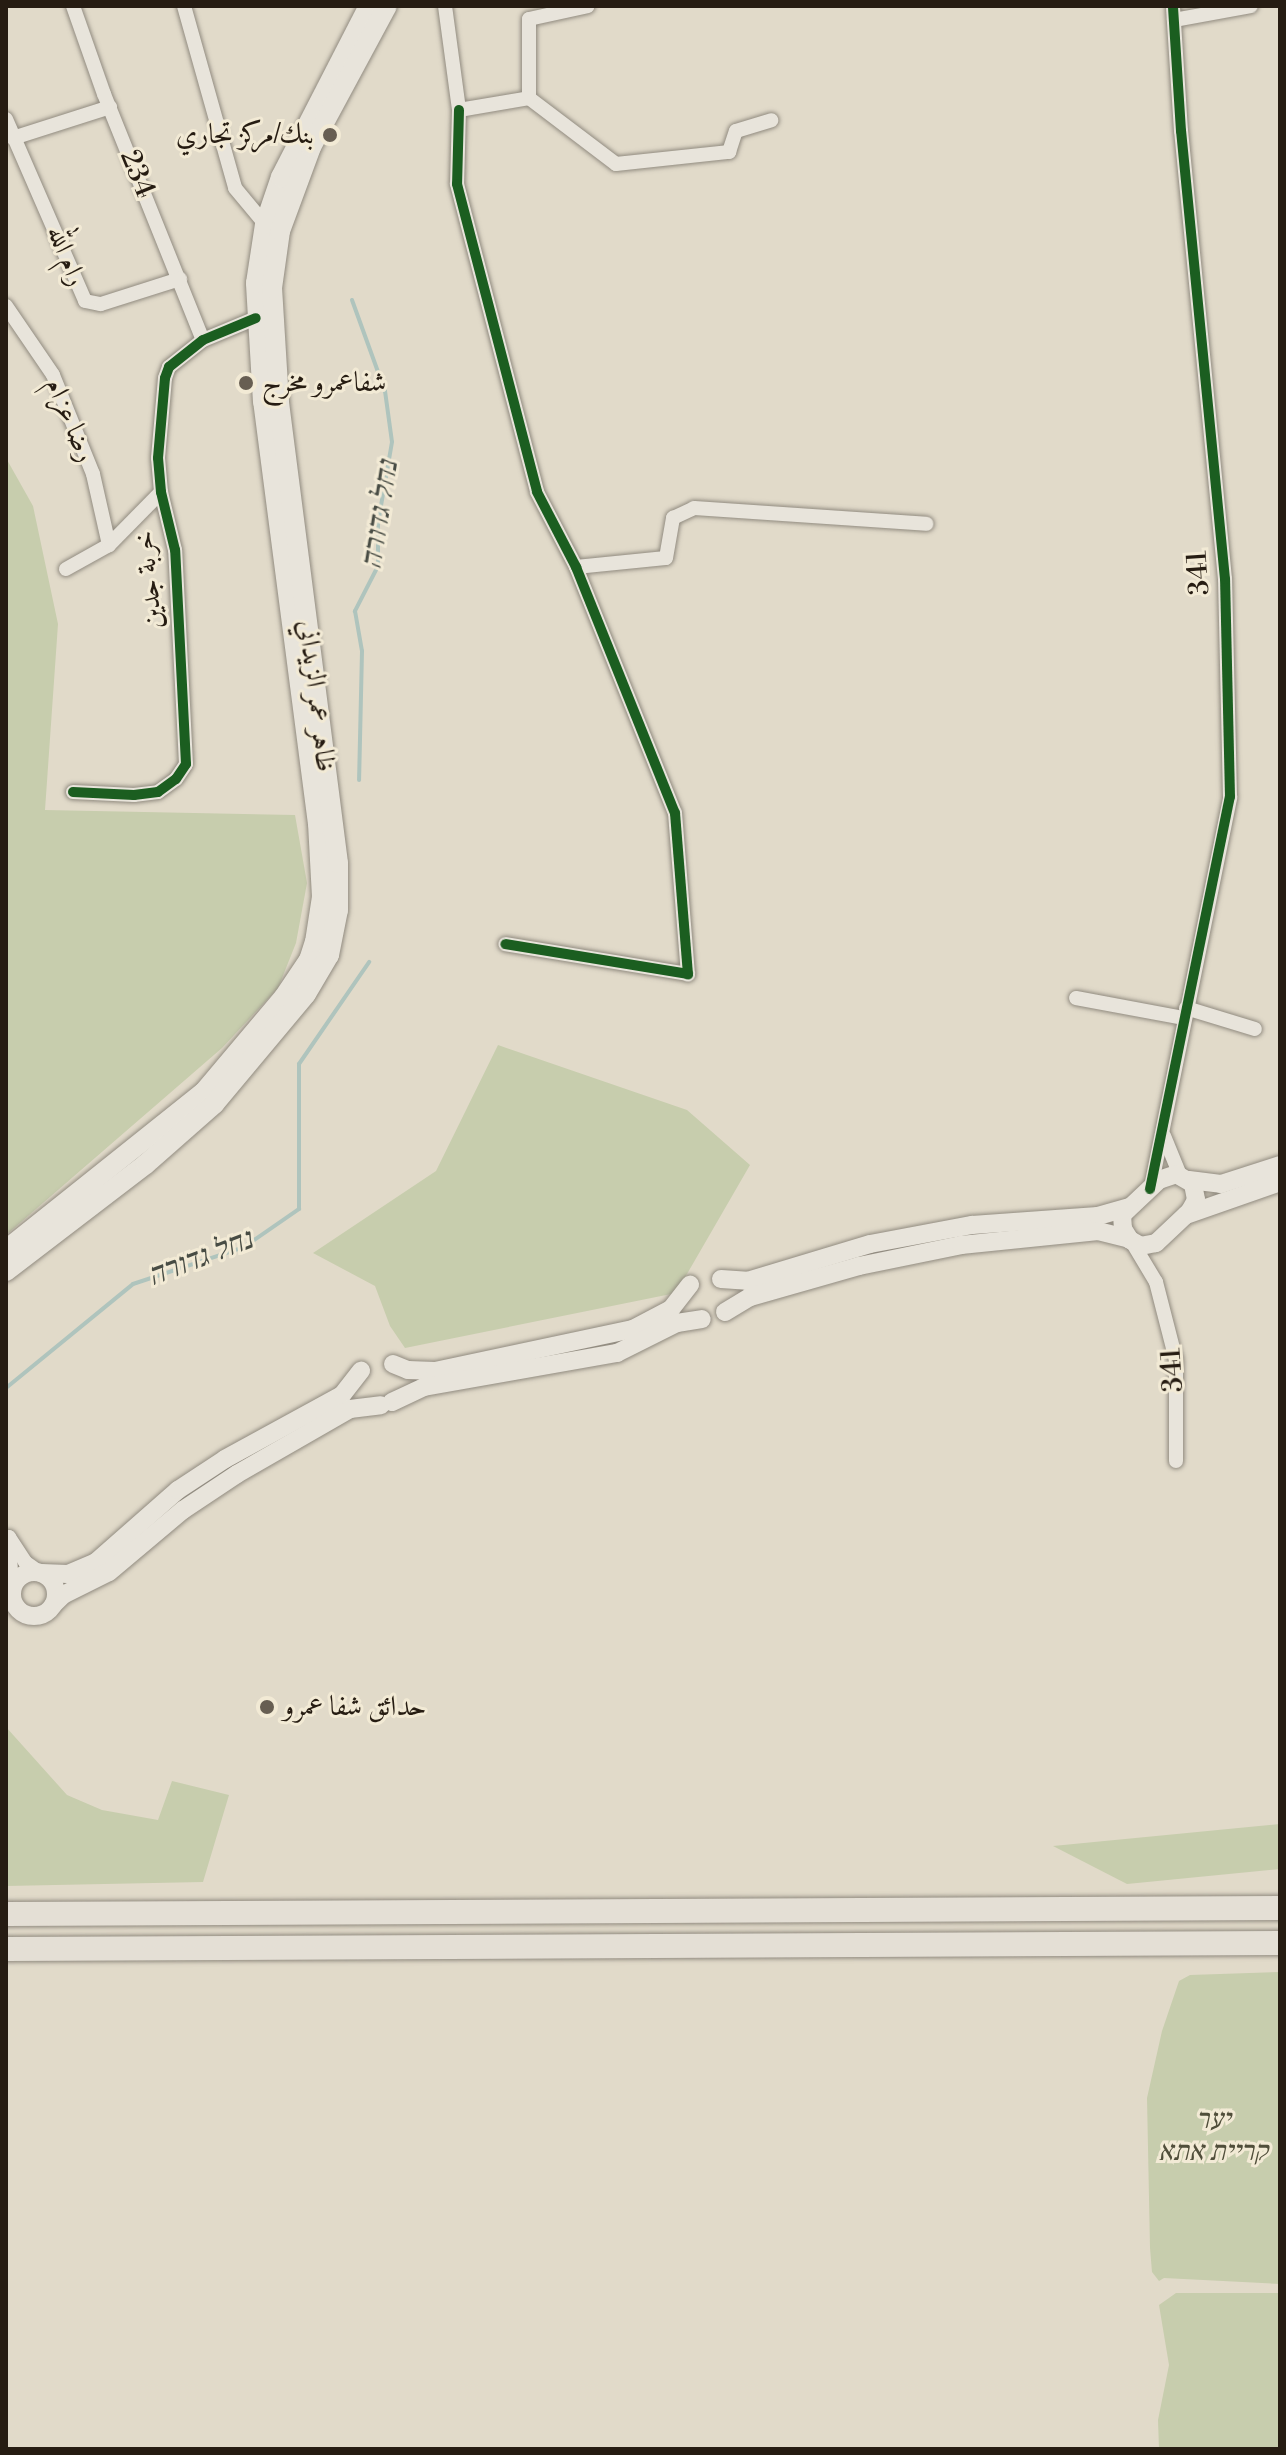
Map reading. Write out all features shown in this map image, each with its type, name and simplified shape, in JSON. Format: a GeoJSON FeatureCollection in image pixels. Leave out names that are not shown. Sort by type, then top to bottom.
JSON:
{"type":"FeatureCollection","features":[{"type":"Feature","properties":{"kind":"highway"},"geometry":{"type":"LineString","coordinates":[[6,1914],[1280,1908]]}},
{"type":"Feature","properties":{"kind":"highway"},"geometry":{"type":"LineString","coordinates":[[6,1949],[1280,1944]]}},
{"type":"Feature","properties":{"kind":"main road","name":"ظاهر عمر الزيداني"},"geometry":{"type":"LineString","coordinates":[[6,1250],[204,1092],[284,997],[309,960],[315,942],[322,897],[318,824],[263,402],[256,318],[259,251],[265,224],[291,154],[369,6]]}},
{"type":"Feature","properties":{"kind":"main road","name":"ظاهر عمر الزيداني"},"geometry":{"type":"LineString","coordinates":[[6,1271],[146,1164],[214,1104],[306,994],[329,955],[338,910],[338,863],[279,402],[272,288],[280,231],[311,147],[387,6]]}},
{"type":"Feature","properties":{"kind":"street","name":"234"},"geometry":{"type":"LineString","coordinates":[[73,6],[203,340]]}},
{"type":"Feature","properties":{"kind":"street"},"geometry":{"type":"LineString","coordinates":[[184,6],[235,188],[265,224]]}},
{"type":"Feature","properties":{"kind":"street"},"geometry":{"type":"LineString","coordinates":[[445,6],[459,110],[457,184],[537,492],[576,567],[675,813],[688,974],[505,944]]}},
{"type":"Feature","properties":{"kind":"street"},"geometry":{"type":"LineString","coordinates":[[529,98],[529,19],[588,6]]}},
{"type":"Feature","properties":{"kind":"street"},"geometry":{"type":"LineString","coordinates":[[1174,13],[1251,6]]}},
{"type":"Feature","properties":{"kind":"street","name":"341"},"geometry":{"type":"LineString","coordinates":[[1150,1189],[1230,797],[1225,579],[1189,222],[1174,13]]}},
{"type":"Feature","properties":{"kind":"street"},"geometry":{"type":"LineString","coordinates":[[459,110],[529,98],[616,164],[729,152],[736,131],[771,120]]}},
{"type":"Feature","properties":{"kind":"street"},"geometry":{"type":"LineString","coordinates":[[13,138],[110,107]]}},
{"type":"Feature","properties":{"kind":"street","name":"رام الله"},"geometry":{"type":"LineString","coordinates":[[6,119],[85,301],[101,304],[180,279]]}},
{"type":"Feature","properties":{"kind":"street","name":"رضا عزام"},"geometry":{"type":"LineString","coordinates":[[6,306],[53,375],[93,474],[109,545]]}},
{"type":"Feature","properties":{"kind":"street","name":"خربة جدين"},"geometry":{"type":"LineString","coordinates":[[73,792],[134,795],[158,792],[176,779],[186,764],[175,550],[161,492],[158,458],[165,378],[169,367],[203,340],[256,318]]}},
{"type":"Feature","properties":{"kind":"street"},"geometry":{"type":"LineString","coordinates":[[66,569],[109,545],[161,492]]}},
{"type":"Feature","properties":{"kind":"street"},"geometry":{"type":"LineString","coordinates":[[576,567],[666,558],[673,518],[694,508],[926,524]]}},
{"type":"Feature","properties":{"kind":"street"},"geometry":{"type":"LineString","coordinates":[[1076,998],[1185,1013],[1255,1029]]}},
{"type":"Feature","properties":{"kind":"street"},"geometry":{"type":"LineString","coordinates":[[6,1623],[46,1613],[63,1595],[109,1572],[183,1510],[237,1474],[350,1409],[386,1403],[424,1387],[617,1353],[677,1323],[715,1318],[750,1297],[859,1266],[961,1245],[1098,1231],[1152,1245],[1186,1215],[1196,1200],[1185,1177],[1169,1156],[1163,1132]]}},
{"type":"Feature","properties":{"kind":"street"},"geometry":{"type":"LineString","coordinates":[[1156,1282],[1121,1219],[1130,1207],[1164,1176],[1221,1184],[1280,1165]]}},
{"type":"Feature","properties":{"kind":"street"},"geometry":{"type":"LineString","coordinates":[[1186,1215],[1280,1182]]}},
{"type":"Feature","properties":{"kind":"street"},"geometry":{"type":"LineString","coordinates":[[9,1594],[26,1573],[68,1574],[96,1562],[178,1490],[225,1459],[342,1395],[361,1371],[373,1362],[393,1364],[408,1370],[435,1371],[633,1329],[671,1309],[701,1276],[755,1280],[870,1244],[972,1225],[1098,1216],[1130,1207]]}},
{"type":"Feature","properties":{"kind":"street"},"geometry":{"type":"LineString","coordinates":[[1156,1282],[1156,1260],[1163,1236]]}},
{"type":"Feature","properties":{"kind":"street"},"geometry":{"type":"LineString","coordinates":[[721,1279],[730,1294],[725,1312]]}},
{"type":"Feature","properties":{"kind":"street","name":"341"},"geometry":{"type":"LineString","coordinates":[[1156,1282],[1176,1360],[1176,1461]]}},
{"type":"Feature","properties":{"kind":"street"},"geometry":{"type":"LineString","coordinates":[[690,1285],[688,1307],[702,1319]]}},
{"type":"Feature","properties":{"kind":"street"},"geometry":{"type":"LineString","coordinates":[[361,1371],[360,1393],[369,1402],[386,1403],[402,1387],[400,1373],[393,1364]]}},
{"type":"Feature","properties":{"kind":"street"},"geometry":{"type":"LineString","coordinates":[[34,1617],[17,1609],[9,1594],[9,1537],[25,1562],[54,1585],[54,1604]]}},
{"type":"Feature","properties":{"kind":"green space"},"geometry":{"type":"Polygon","coordinates":[[[6,458],[33,506],[58,624],[45,810],[295,815],[307,883],[296,943],[278,988],[222,1048],[6,1235],[6,458]]]}},
{"type":"Feature","properties":{"kind":"green space"},"geometry":{"type":"Polygon","coordinates":[[[498,1045],[687,1110],[750,1165],[676,1293],[405,1348],[390,1326],[375,1286],[313,1253],[436,1171],[498,1045]]]}},
{"type":"Feature","properties":{"kind":"green space"},"geometry":{"type":"Polygon","coordinates":[[[6,1727],[67,1795],[102,1810],[158,1820],[172,1781],[229,1795],[203,1882],[6,1886],[6,1727]]]}},
{"type":"Feature","properties":{"kind":"green space"},"geometry":{"type":"Polygon","coordinates":[[[1280,1824],[1280,1869],[1127,1884],[1053,1846],[1280,1824]]]}},
{"type":"Feature","properties":{"kind":"green space","name":"יער קריית אתא"},"geometry":{"type":"Polygon","coordinates":[[[1280,1972],[1280,2284],[1164,2278],[1159,2281],[1152,2272],[1150,2248],[1147,2098],[1162,2031],[1179,1981],[1190,1975],[1280,1972]]]}},
{"type":"Feature","properties":{"kind":"green space"},"geometry":{"type":"Polygon","coordinates":[[[1176,2293],[1280,2293],[1280,2449],[1159,2449],[1158,2420],[1169,2365],[1159,2305],[1176,2293]]]}},
{"type":"Feature","properties":{"kind":"waterway","name":"נחל גדורה"},"geometry":{"type":"LineString","coordinates":[[352,300],[385,391],[392,442],[378,523],[378,566],[355,611],[362,651],[359,780]]}},
{"type":"Feature","properties":{"kind":"waterway","name":"נחל גדורה"},"geometry":{"type":"LineString","coordinates":[[6,1388],[133,1284],[244,1247],[299,1209],[299,1064],[369,962]]}},
{"type":"Feature","properties":{"kind":"cycle path"},"geometry":{"type":"LineString","coordinates":[[1150,1189],[1230,797],[1225,579],[1181,131],[1173,6]]}},
{"type":"Feature","properties":{"kind":"cycle path"},"geometry":{"type":"LineString","coordinates":[[459,110],[457,184],[537,492],[576,567],[675,813],[688,974],[505,944]]}},
{"type":"Feature","properties":{"kind":"cycle path"},"geometry":{"type":"LineString","coordinates":[[73,792],[134,795],[158,792],[176,779],[186,764],[175,550],[161,492],[158,458],[165,378],[169,367],[203,340],[256,318]]}},
{"type":"Feature","properties":{"kind":"place","name":"بنك/مركز تجاري"},"geometry":{"type":"Point","coordinates":[330,135]}},
{"type":"Feature","properties":{"kind":"place","name":"شفاعمرو مخرج"},"geometry":{"type":"Point","coordinates":[246,383]}},
{"type":"Feature","properties":{"kind":"place","name":"حدائق شفا عمرو"},"geometry":{"type":"Point","coordinates":[267,1707]}}]}
